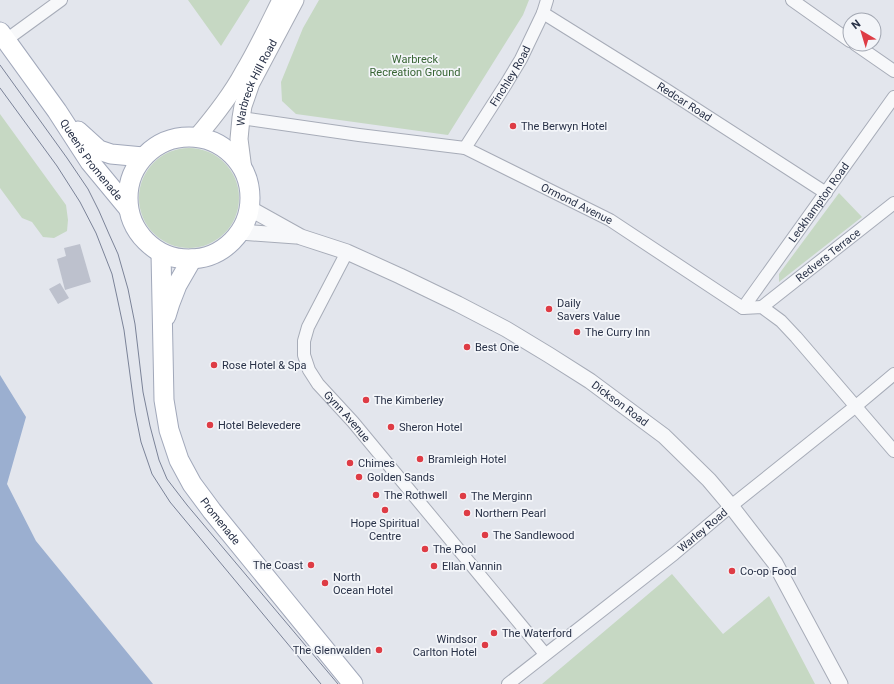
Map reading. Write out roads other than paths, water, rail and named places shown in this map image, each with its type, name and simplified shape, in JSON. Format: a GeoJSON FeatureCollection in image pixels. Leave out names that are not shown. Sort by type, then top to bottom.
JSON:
{"type":"FeatureCollection","features":[{"type":"Feature","properties":{"kind":"main road","name":"Warbreck Hill Road"},"geometry":{"type":"LineString","coordinates":[[196,138],[212,119],[243,74],[281,0]]}},
{"type":"Feature","properties":{"kind":"main road","name":"Warbreck Hill Road"},"geometry":{"type":"LineString","coordinates":[[243,170],[239,139],[243,106],[251,83],[295,0]]}},
{"type":"Feature","properties":{"kind":"main road","name":"Queen's Promenade"},"geometry":{"type":"LineString","coordinates":[[3,36],[90,162],[128,208]]}},
{"type":"Feature","properties":{"kind":"main road","name":"Queen's Promenade"},"geometry":{"type":"LineString","coordinates":[[56,111],[99,150],[111,154],[143,157]]}},
{"type":"Feature","properties":{"kind":"main road"},"geometry":{"type":"LineString","coordinates":[[181,138],[196,138],[212,142],[226,150],[236,159],[243,170],[249,189],[249,208],[246,221],[240,232],[219,252],[206,257],[192,259],[176,258],[161,253],[146,242],[134,227],[128,208],[128,190],[133,172],[143,157],[154,148],[167,141],[181,138]]}},
{"type":"Feature","properties":{"kind":"main road","name":"Promenade"},"geometry":{"type":"LineString","coordinates":[[161,253],[164,400],[169,430],[179,460],[192,484],[212,511],[353,684]]}},
{"type":"Feature","properties":{"kind":"main road","name":"Promenade"},"geometry":{"type":"LineString","coordinates":[[163,326],[177,285],[192,259]]}},
{"type":"Feature","properties":{"kind":"street"},"geometry":{"type":"LineString","coordinates":[[3,36],[61,0]]}},
{"type":"Feature","properties":{"kind":"street","name":"Finchley Road"},"geometry":{"type":"LineString","coordinates":[[465,148],[521,59],[543,13],[547,0]]}},
{"type":"Feature","properties":{"kind":"street"},"geometry":{"type":"LineString","coordinates":[[792,0],[842,35]]}},
{"type":"Feature","properties":{"kind":"street","name":"Redcar Road"},"geometry":{"type":"LineString","coordinates":[[543,13],[665,89],[826,193]]}},
{"type":"Feature","properties":{"kind":"street"},"geometry":{"type":"LineString","coordinates":[[867,52],[894,71]]}},
{"type":"Feature","properties":{"kind":"street","name":"Leckhampton Road"},"geometry":{"type":"LineString","coordinates":[[743,308],[894,97]]}},
{"type":"Feature","properties":{"kind":"street","name":"Ormond Avenue"},"geometry":{"type":"LineString","coordinates":[[241,118],[465,148],[610,220],[743,308]]}},
{"type":"Feature","properties":{"kind":"street","name":"Redvers Terrace"},"geometry":{"type":"LineString","coordinates":[[762,307],[894,203]]}},
{"type":"Feature","properties":{"kind":"street","name":"Dickson Road"},"geometry":{"type":"LineString","coordinates":[[249,208],[301,236],[347,252],[420,286],[506,329],[578,374],[664,436],[709,480],[775,563],[840,684]]}},
{"type":"Feature","properties":{"kind":"street","name":"Dickson Road"},"geometry":{"type":"LineString","coordinates":[[240,232],[301,236]]}},
{"type":"Feature","properties":{"kind":"street","name":"Gynn Avenue"},"geometry":{"type":"LineString","coordinates":[[347,252],[308,327],[304,341],[304,355],[308,370],[318,384],[353,422],[545,654]]}},
{"type":"Feature","properties":{"kind":"street"},"geometry":{"type":"LineString","coordinates":[[743,308],[762,307],[781,321],[856,406],[894,452]]}},
{"type":"Feature","properties":{"kind":"street","name":"Warley Road"},"geometry":{"type":"LineString","coordinates":[[508,684],[674,554],[894,374]]}},
{"type":"Feature","properties":{"kind":"water"},"geometry":{"type":"Polygon","coordinates":[[[0,375],[26,417],[7,484],[36,541],[153,684],[0,684],[0,375]]]}},
{"type":"Feature","properties":{"kind":"tram line"},"geometry":{"type":"LineString","coordinates":[[0,65],[88,189],[118,254],[128,289],[135,324],[143,392],[150,426],[159,460],[167,479],[187,505],[338,684]]}},
{"type":"Feature","properties":{"kind":"tram line"},"geometry":{"type":"LineString","coordinates":[[0,88],[57,166],[80,202],[96,233],[112,274],[124,330],[135,412],[141,442],[152,474],[170,502],[321,684]]}},
{"type":"Feature","properties":{"kind":"place","name":"The Berwyn Hotel"},"geometry":{"type":"Point","coordinates":[513,126]}},
{"type":"Feature","properties":{"kind":"place","name":"Daily Savers Value"},"geometry":{"type":"Point","coordinates":[549,309]}},
{"type":"Feature","properties":{"kind":"place","name":"The Curry Inn"},"geometry":{"type":"Point","coordinates":[577,332]}},
{"type":"Feature","properties":{"kind":"place","name":"Best One"},"geometry":{"type":"Point","coordinates":[467,347]}},
{"type":"Feature","properties":{"kind":"place","name":"Rose Hotel & Spa"},"geometry":{"type":"Point","coordinates":[214,365]}},
{"type":"Feature","properties":{"kind":"place","name":"The Kimberley"},"geometry":{"type":"Point","coordinates":[366,400]}},
{"type":"Feature","properties":{"kind":"place","name":"Hotel Belevedere"},"geometry":{"type":"Point","coordinates":[210,425]}},
{"type":"Feature","properties":{"kind":"place","name":"Sheron Hotel"},"geometry":{"type":"Point","coordinates":[391,427]}},
{"type":"Feature","properties":{"kind":"place","name":"Bramleigh Hotel"},"geometry":{"type":"Point","coordinates":[420,459]}},
{"type":"Feature","properties":{"kind":"place","name":"Chimes"},"geometry":{"type":"Point","coordinates":[350,463]}},
{"type":"Feature","properties":{"kind":"place","name":"Golden Sands"},"geometry":{"type":"Point","coordinates":[359,477]}},
{"type":"Feature","properties":{"kind":"place","name":"The Rothwell"},"geometry":{"type":"Point","coordinates":[376,495]}},
{"type":"Feature","properties":{"kind":"place","name":"The Merginn"},"geometry":{"type":"Point","coordinates":[463,496]}},
{"type":"Feature","properties":{"kind":"place","name":"Hope Spiritual Centre"},"geometry":{"type":"Point","coordinates":[385,510]}},
{"type":"Feature","properties":{"kind":"place","name":"Northern Pearl"},"geometry":{"type":"Point","coordinates":[467,513]}},
{"type":"Feature","properties":{"kind":"place","name":"The Sandlewood"},"geometry":{"type":"Point","coordinates":[485,535]}},
{"type":"Feature","properties":{"kind":"place","name":"The Pool"},"geometry":{"type":"Point","coordinates":[425,549]}},
{"type":"Feature","properties":{"kind":"place","name":"The Coast"},"geometry":{"type":"Point","coordinates":[311,565]}},
{"type":"Feature","properties":{"kind":"place","name":"Ellan Vannin"},"geometry":{"type":"Point","coordinates":[434,566]}},
{"type":"Feature","properties":{"kind":"place","name":"Co-op Food"},"geometry":{"type":"Point","coordinates":[732,571]}},
{"type":"Feature","properties":{"kind":"place","name":"North Ocean Hotel"},"geometry":{"type":"Point","coordinates":[325,583]}},
{"type":"Feature","properties":{"kind":"place","name":"The Waterford"},"geometry":{"type":"Point","coordinates":[494,633]}},
{"type":"Feature","properties":{"kind":"place","name":"Windsor Carlton Hotel"},"geometry":{"type":"Point","coordinates":[485,645]}},
{"type":"Feature","properties":{"kind":"place","name":"The Glenwalden"},"geometry":{"type":"Point","coordinates":[379,650]}},
{"type":"Feature","properties":{"kind":"park label","name":"Warbreck Recreation Ground"},"geometry":{"type":"Point","coordinates":[415,65]}}]}
